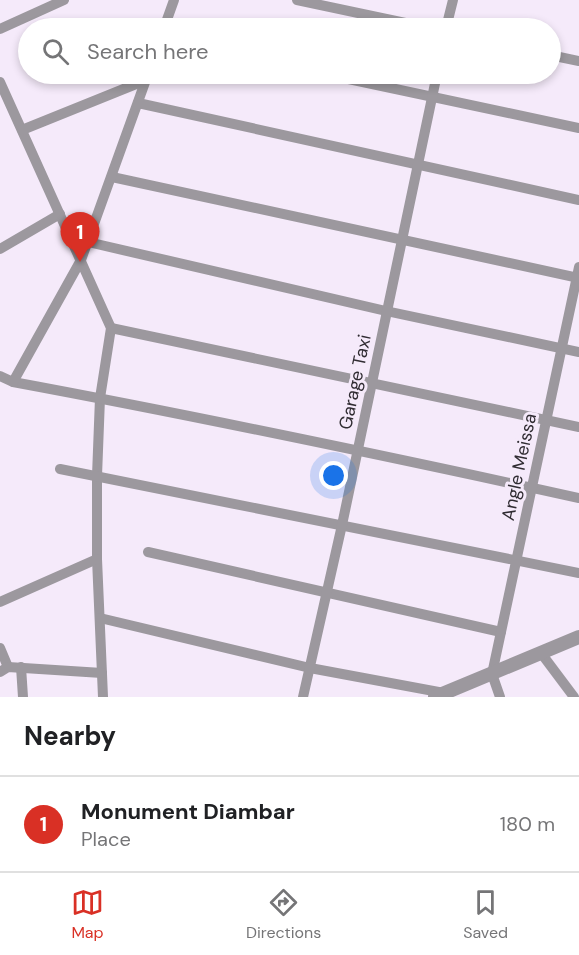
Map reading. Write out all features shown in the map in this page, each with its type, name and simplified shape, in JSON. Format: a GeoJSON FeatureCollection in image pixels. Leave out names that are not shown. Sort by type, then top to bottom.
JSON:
{"type":"FeatureCollection","features":[{"type":"Feature","properties":{"kind":"street"},"geometry":{"type":"LineString","coordinates":[[24,18],[64,0]]}},
{"type":"Feature","properties":{"kind":"street"},"geometry":{"type":"LineString","coordinates":[[168,18],[174,0]]}},
{"type":"Feature","properties":{"kind":"street"},"geometry":{"type":"LineString","coordinates":[[297,0],[382,18]]}},
{"type":"Feature","properties":{"kind":"street"},"geometry":{"type":"LineString","coordinates":[[448,18],[453,0]]}},
{"type":"Feature","properties":{"kind":"street"},"geometry":{"type":"LineString","coordinates":[[0,29],[18,21]]}},
{"type":"Feature","properties":{"kind":"street"},"geometry":{"type":"LineString","coordinates":[[561,57],[579,61]]}},
{"type":"Feature","properties":{"kind":"street"},"geometry":{"type":"LineString","coordinates":[[0,82],[111,328],[100,398],[97,476],[97,559],[103,697]]}},
{"type":"Feature","properties":{"kind":"street"},"geometry":{"type":"LineString","coordinates":[[22,130],[130,84]]}},
{"type":"Feature","properties":{"kind":"street"},"geometry":{"type":"LineString","coordinates":[[13,382],[81,260],[145,84]]}},
{"type":"Feature","properties":{"kind":"street"},"geometry":{"type":"LineString","coordinates":[[374,84],[579,128]]}},
{"type":"Feature","properties":{"kind":"street","name":"Garage Taxi"},"geometry":{"type":"LineString","coordinates":[[303,697],[342,525],[435,84]]}},
{"type":"Feature","properties":{"kind":"street"},"geometry":{"type":"LineString","coordinates":[[138,103],[579,200]]}},
{"type":"Feature","properties":{"kind":"street"},"geometry":{"type":"LineString","coordinates":[[112,177],[401,240],[578,274]]}},
{"type":"Feature","properties":{"kind":"street"},"geometry":{"type":"LineString","coordinates":[[0,249],[60,214]]}},
{"type":"Feature","properties":{"kind":"street"},"geometry":{"type":"LineString","coordinates":[[88,242],[386,311],[579,352]]}},
{"type":"Feature","properties":{"kind":"street","name":"Angle Meissa"},"geometry":{"type":"LineString","coordinates":[[492,674],[578,274]]}},
{"type":"Feature","properties":{"kind":"street"},"geometry":{"type":"LineString","coordinates":[[111,328],[579,427]]}},
{"type":"Feature","properties":{"kind":"street"},"geometry":{"type":"LineString","coordinates":[[0,375],[13,382],[357,450],[579,498]]}},
{"type":"Feature","properties":{"kind":"street"},"geometry":{"type":"LineString","coordinates":[[60,469],[579,573]]}},
{"type":"Feature","properties":{"kind":"street"},"geometry":{"type":"LineString","coordinates":[[148,552],[501,632]]}},
{"type":"Feature","properties":{"kind":"street"},"geometry":{"type":"LineString","coordinates":[[0,602],[97,559]]}},
{"type":"Feature","properties":{"kind":"street"},"geometry":{"type":"LineString","coordinates":[[100,618],[310,668],[440,695],[579,637]]}},
{"type":"Feature","properties":{"kind":"street"},"geometry":{"type":"LineString","coordinates":[[0,648],[4,669],[102,673]]}},
{"type":"Feature","properties":{"kind":"street"},"geometry":{"type":"LineString","coordinates":[[541,653],[574,697]]}},
{"type":"Feature","properties":{"kind":"street"},"geometry":{"type":"LineString","coordinates":[[21,668],[23,697]]}},
{"type":"Feature","properties":{"kind":"street"},"geometry":{"type":"LineString","coordinates":[[492,674],[500,697]]}},
{"type":"Feature","properties":{"kind":"place","name":"Monument Diambar"},"geometry":{"type":"Point","coordinates":[80,262]}}]}
